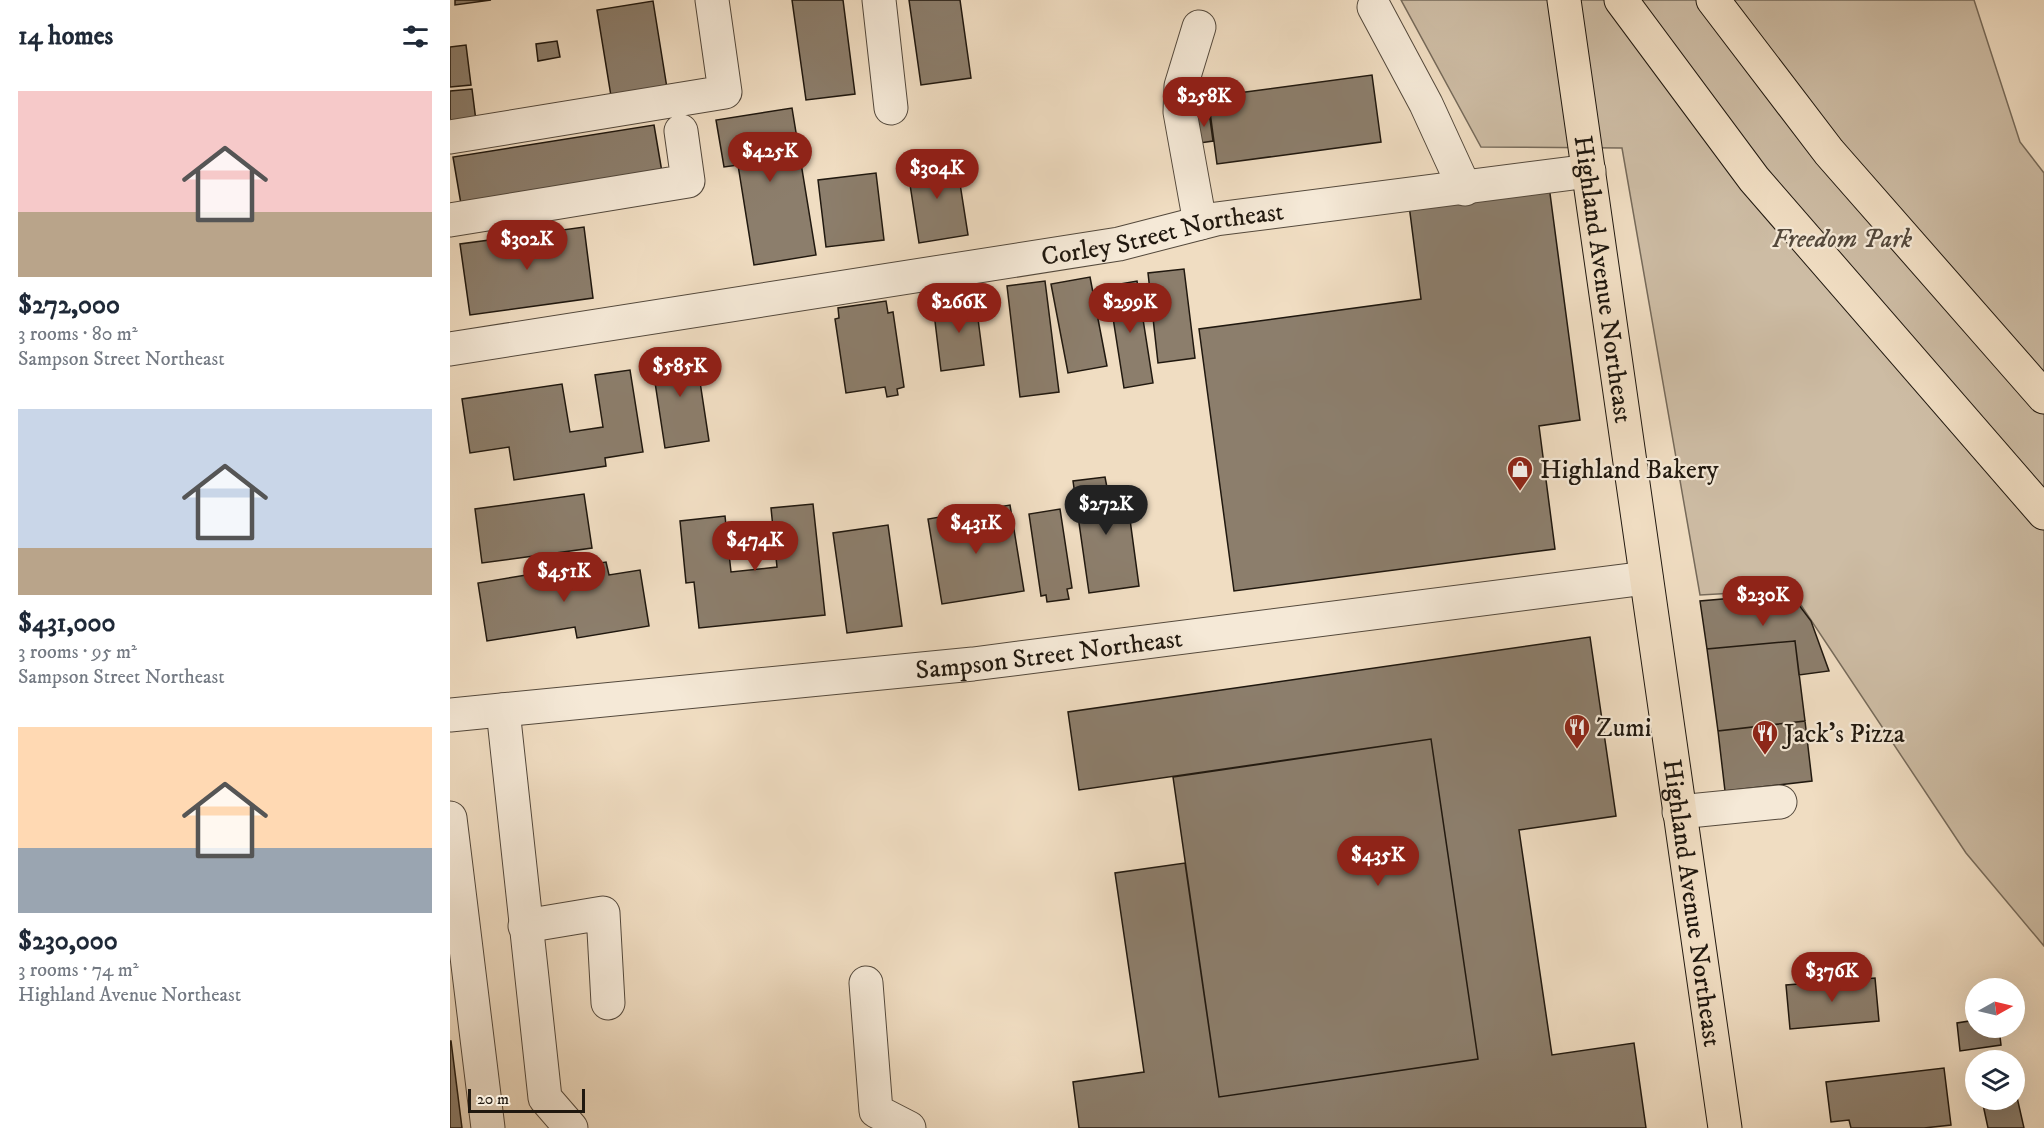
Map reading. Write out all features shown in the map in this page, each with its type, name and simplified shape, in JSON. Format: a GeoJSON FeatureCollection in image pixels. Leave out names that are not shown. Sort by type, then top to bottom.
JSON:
{"type":"FeatureCollection","features":[{"type":"Feature","properties":{"kind":"main road","name":"Highland Avenue Northeast"},"geometry":{"type":"LineString","coordinates":[[1564,0],[1725,1128]]}},
{"type":"Feature","properties":{"kind":"main road"},"geometry":{"type":"LineString","coordinates":[[1621,0],[1755,179],[2044,513]]}},
{"type":"Feature","properties":{"kind":"main road"},"geometry":{"type":"LineString","coordinates":[[1713,0],[1829,152],[2044,397]]}},
{"type":"Feature","properties":{"kind":"street"},"geometry":{"type":"LineString","coordinates":[[450,137],[725,92],[712,0]]}},
{"type":"Feature","properties":{"kind":"street"},"geometry":{"type":"LineString","coordinates":[[879,0],[891,108]]}},
{"type":"Feature","properties":{"kind":"street"},"geometry":{"type":"LineString","coordinates":[[1374,7],[1426,104],[1465,189]]}},
{"type":"Feature","properties":{"kind":"street"},"geometry":{"type":"LineString","coordinates":[[1199,27],[1181,86],[1180,112],[1200,223]]}},
{"type":"Feature","properties":{"kind":"street"},"geometry":{"type":"LineString","coordinates":[[450,220],[688,181],[681,131]]}},
{"type":"Feature","properties":{"kind":"street","name":"Corley Street Northeast"},"geometry":{"type":"LineString","coordinates":[[450,349],[1119,244],[1200,223],[1465,189],[1588,166]]}},
{"type":"Feature","properties":{"kind":"street","name":"Sampson Street Northeast"},"geometry":{"type":"LineString","coordinates":[[450,715],[973,664],[1646,578]]}},
{"type":"Feature","properties":{"kind":"street"},"geometry":{"type":"LineString","coordinates":[[503,710],[545,1098],[571,1128]]}},
{"type":"Feature","properties":{"kind":"street"},"geometry":{"type":"LineString","coordinates":[[1679,812],[1780,802]]}},
{"type":"Feature","properties":{"kind":"street"},"geometry":{"type":"LineString","coordinates":[[450,818],[488,1128]]}},
{"type":"Feature","properties":{"kind":"street"},"geometry":{"type":"LineString","coordinates":[[525,926],[603,914],[608,1003]]}},
{"type":"Feature","properties":{"kind":"street"},"geometry":{"type":"LineString","coordinates":[[866,983],[876,1111],[909,1128]]}},
{"type":"Feature","properties":{"kind":"green space","name":"Freedom Park"},"geometry":{"type":"Polygon","coordinates":[[[1401,0],[1974,0],[2020,142],[2044,173],[2044,946],[1966,853],[1791,590],[1700,595],[1622,148],[1481,147],[1401,0]]]}},
{"type":"Feature","properties":{"kind":"building"},"geometry":{"type":"Polygon","coordinates":[[[455,0],[491,0],[455,5],[455,0]]]}},
{"type":"Feature","properties":{"kind":"building"},"geometry":{"type":"Polygon","coordinates":[[[792,0],[843,0],[855,94],[806,100],[792,0]]]}},
{"type":"Feature","properties":{"kind":"building"},"geometry":{"type":"Polygon","coordinates":[[[909,0],[960,0],[971,78],[921,85],[909,0]]]}},
{"type":"Feature","properties":{"kind":"building"},"geometry":{"type":"Polygon","coordinates":[[[653,1],[667,88],[611,96],[597,10],[653,1]]]}},
{"type":"Feature","properties":{"kind":"building"},"geometry":{"type":"Polygon","coordinates":[[[557,41],[560,57],[538,61],[536,44],[557,41]]]}},
{"type":"Feature","properties":{"kind":"building"},"geometry":{"type":"Polygon","coordinates":[[[466,45],[471,85],[450,87],[450,47],[466,45]]]}},
{"type":"Feature","properties":{"kind":"building"},"geometry":{"type":"Polygon","coordinates":[[[1372,75],[1381,142],[1217,164],[1208,97],[1372,75]]]}},
{"type":"Feature","properties":{"kind":"building"},"geometry":{"type":"Polygon","coordinates":[[[472,89],[477,129],[450,132],[450,91],[472,89]]]}},
{"type":"Feature","properties":{"kind":"building"},"geometry":{"type":"Polygon","coordinates":[[[792,108],[816,255],[754,265],[738,165],[724,167],[716,120],[792,108]]]}},
{"type":"Feature","properties":{"kind":"building"},"geometry":{"type":"Polygon","coordinates":[[[1209,112],[1213,141],[1200,143],[1196,114],[1209,112]]]}},
{"type":"Feature","properties":{"kind":"building"},"geometry":{"type":"Polygon","coordinates":[[[654,125],[663,178],[462,210],[453,157],[654,125]]]}},
{"type":"Feature","properties":{"kind":"building"},"geometry":{"type":"Polygon","coordinates":[[[956,158],[968,235],[919,243],[907,165],[956,158]]]}},
{"type":"Feature","properties":{"kind":"building"},"geometry":{"type":"Polygon","coordinates":[[[876,173],[884,240],[826,247],[818,180],[876,173]]]}},
{"type":"Feature","properties":{"kind":"building"},"geometry":{"type":"Polygon","coordinates":[[[1549,186],[1580,420],[1539,426],[1555,549],[1234,591],[1199,329],[1421,299],[1409,205],[1549,186]]]}},
{"type":"Feature","properties":{"kind":"building"},"geometry":{"type":"Polygon","coordinates":[[[584,227],[593,298],[470,315],[460,244],[584,227]]]}},
{"type":"Feature","properties":{"kind":"building"},"geometry":{"type":"Polygon","coordinates":[[[1184,269],[1195,358],[1158,363],[1148,273],[1184,269]]]}},
{"type":"Feature","properties":{"kind":"building"},"geometry":{"type":"Polygon","coordinates":[[[1090,277],[1107,366],[1068,373],[1051,284],[1090,277]]]}},
{"type":"Feature","properties":{"kind":"building"},"geometry":{"type":"Polygon","coordinates":[[[1045,281],[1059,392],[1020,397],[1007,286],[1045,281]]]}},
{"type":"Feature","properties":{"kind":"building"},"geometry":{"type":"Polygon","coordinates":[[[1137,281],[1153,383],[1124,388],[1108,286],[1137,281]]]}},
{"type":"Feature","properties":{"kind":"building"},"geometry":{"type":"Polygon","coordinates":[[[975,296],[984,365],[941,371],[934,313],[940,308],[939,301],[975,296]]]}},
{"type":"Feature","properties":{"kind":"building"},"geometry":{"type":"Polygon","coordinates":[[[886,301],[888,313],[893,312],[904,387],[897,389],[898,395],[887,397],[885,387],[846,393],[835,319],[839,318],[838,308],[886,301]]]}},
{"type":"Feature","properties":{"kind":"building"},"geometry":{"type":"Polygon","coordinates":[[[695,349],[709,441],[665,448],[651,356],[695,349]]]}},
{"type":"Feature","properties":{"kind":"building"},"geometry":{"type":"Polygon","coordinates":[[[630,370],[643,452],[605,458],[606,466],[514,480],[509,447],[470,453],[462,399],[562,384],[570,432],[603,427],[595,375],[630,370]]]}},
{"type":"Feature","properties":{"kind":"building"},"geometry":{"type":"Polygon","coordinates":[[[1105,477],[1108,493],[1126,490],[1139,586],[1089,593],[1073,481],[1105,477]]]}},
{"type":"Feature","properties":{"kind":"building"},"geometry":{"type":"Polygon","coordinates":[[[584,494],[592,548],[482,563],[475,509],[584,494]]]}},
{"type":"Feature","properties":{"kind":"building"},"geometry":{"type":"Polygon","coordinates":[[[813,504],[825,615],[699,628],[694,582],[686,583],[680,521],[725,516],[731,572],[777,567],[771,508],[813,504]]]}},
{"type":"Feature","properties":{"kind":"building"},"geometry":{"type":"Polygon","coordinates":[[[1010,505],[1024,591],[942,604],[928,519],[1010,505]]]}},
{"type":"Feature","properties":{"kind":"building"},"geometry":{"type":"Polygon","coordinates":[[[1060,509],[1072,588],[1067,589],[1069,599],[1047,602],[1046,595],[1041,596],[1029,514],[1060,509]]]}},
{"type":"Feature","properties":{"kind":"building"},"geometry":{"type":"Polygon","coordinates":[[[888,525],[902,626],[847,633],[833,533],[888,525]]]}},
{"type":"Feature","properties":{"kind":"building"},"geometry":{"type":"Polygon","coordinates":[[[606,562],[609,575],[640,570],[649,626],[577,638],[575,627],[487,641],[478,583],[606,562]]]}},
{"type":"Feature","properties":{"kind":"building"},"geometry":{"type":"Polygon","coordinates":[[[1790,593],[1811,621],[1829,671],[1799,675],[1795,641],[1707,649],[1700,601],[1790,593]]]}},
{"type":"Feature","properties":{"kind":"building"},"geometry":{"type":"Polygon","coordinates":[[[1590,637],[1616,816],[1519,830],[1552,1055],[1634,1043],[1646,1128],[1079,1128],[1073,1082],[1144,1072],[1115,873],[1185,863],[1219,1097],[1478,1059],[1431,739],[1079,790],[1068,712],[1590,637]]]}},
{"type":"Feature","properties":{"kind":"building"},"geometry":{"type":"Polygon","coordinates":[[[1795,641],[1805,721],[1718,731],[1707,649],[1795,641]]]}},
{"type":"Feature","properties":{"kind":"building","name":"Jack's Pizza"},"geometry":{"type":"Polygon","coordinates":[[[1805,721],[1812,781],[1725,791],[1718,731],[1805,721]]]}},
{"type":"Feature","properties":{"kind":"building"},"geometry":{"type":"Polygon","coordinates":[[[1431,739],[1478,1059],[1219,1097],[1173,777],[1431,739]]]}},
{"type":"Feature","properties":{"kind":"building"},"geometry":{"type":"Polygon","coordinates":[[[1875,978],[1879,1021],[1790,1029],[1786,985],[1875,978]]]}},
{"type":"Feature","properties":{"kind":"building"},"geometry":{"type":"Polygon","coordinates":[[[1965,1022],[1965,1038],[2000,1038],[2001,1045],[1960,1051],[1957,1023],[1965,1022]]]}},
{"type":"Feature","properties":{"kind":"building"},"geometry":{"type":"Polygon","coordinates":[[[451,1041],[462,1128],[450,1128],[451,1041]]]}},
{"type":"Feature","properties":{"kind":"building"},"geometry":{"type":"Polygon","coordinates":[[[1944,1068],[1951,1125],[1924,1128],[1851,1128],[1849,1120],[1831,1122],[1826,1082],[1944,1068]]]}},
{"type":"Feature","properties":{"kind":"building"},"geometry":{"type":"Polygon","coordinates":[[[1984,1110],[2020,1110],[2024,1128],[1988,1128],[1984,1110]]]}},
{"type":"Feature","properties":{"kind":"place","name":"Highland Bakery"},"geometry":{"type":"Point","coordinates":[1520,492]}},
{"type":"Feature","properties":{"kind":"place","name":"Zumi"},"geometry":{"type":"Point","coordinates":[1577,750]}},
{"type":"Feature","properties":{"kind":"place","name":"Jack's Pizza"},"geometry":{"type":"Point","coordinates":[1765,756]}}]}
